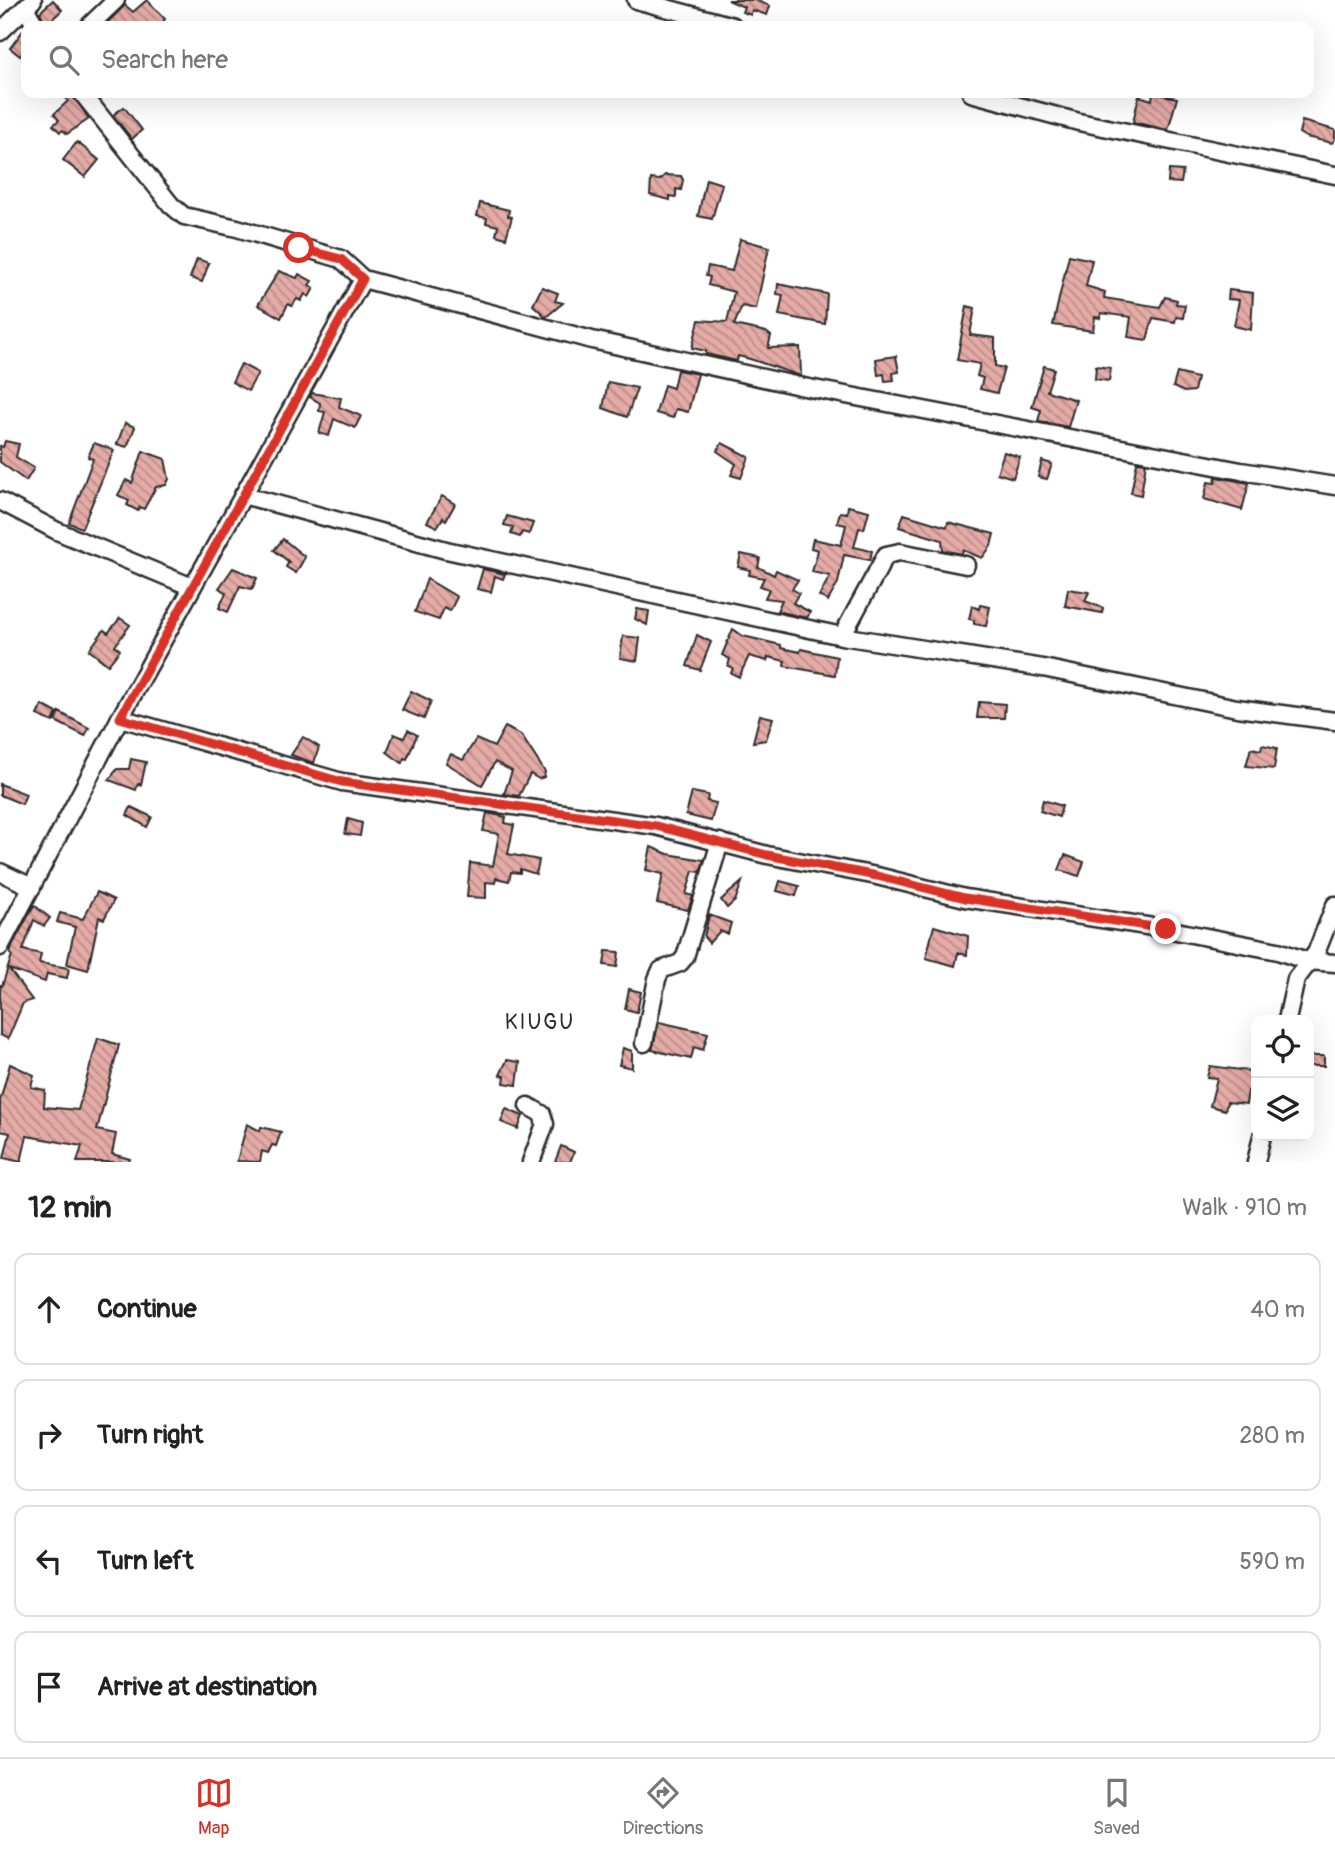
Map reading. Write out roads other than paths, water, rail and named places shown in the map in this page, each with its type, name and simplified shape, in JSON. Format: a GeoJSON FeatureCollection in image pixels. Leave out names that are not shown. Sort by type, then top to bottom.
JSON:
{"type":"FeatureCollection","features":[{"type":"Feature","properties":{"kind":"street"},"geometry":{"type":"LineString","coordinates":[[94,21],[116,0]]}},
{"type":"Feature","properties":{"kind":"street"},"geometry":{"type":"LineString","coordinates":[[636,0],[714,21]]}},
{"type":"Feature","properties":{"kind":"street"},"geometry":{"type":"LineString","coordinates":[[0,32],[29,4],[34,21]]}},
{"type":"Feature","properties":{"kind":"street"},"geometry":{"type":"LineString","coordinates":[[86,98],[171,205],[184,216],[237,228],[341,259],[363,279],[592,340],[804,387],[1241,471],[1335,486]]}},
{"type":"Feature","properties":{"kind":"street"},"geometry":{"type":"LineString","coordinates":[[990,98],[1079,122],[1335,175]]}},
{"type":"Feature","properties":{"kind":"street"},"geometry":{"type":"LineString","coordinates":[[0,947],[120,718],[363,279]]}},
{"type":"Feature","properties":{"kind":"street"},"geometry":{"type":"LineString","coordinates":[[243,495],[446,550],[842,636],[1043,668],[1237,708],[1335,721]]}},
{"type":"Feature","properties":{"kind":"street"},"geometry":{"type":"LineString","coordinates":[[0,502],[57,531],[192,587]]}},
{"type":"Feature","properties":{"kind":"street"},"geometry":{"type":"LineString","coordinates":[[842,636],[886,555],[900,552],[966,565]]}},
{"type":"Feature","properties":{"kind":"street"},"geometry":{"type":"LineString","coordinates":[[120,718],[342,782],[656,826],[965,898],[1166,929],[1278,951],[1307,961],[1335,963]]}},
{"type":"Feature","properties":{"kind":"street"},"geometry":{"type":"LineString","coordinates":[[643,1043],[657,979],[661,970],[680,963],[685,957],[719,842]]}},
{"type":"Feature","properties":{"kind":"street"},"geometry":{"type":"LineString","coordinates":[[0,872],[32,887]]}},
{"type":"Feature","properties":{"kind":"street"},"geometry":{"type":"LineString","coordinates":[[1288,1015],[1296,979],[1307,961],[1316,953],[1335,905]]}},
{"type":"Feature","properties":{"kind":"street"},"geometry":{"type":"LineString","coordinates":[[528,1105],[542,1114],[545,1124],[531,1162]]}},
{"type":"Feature","properties":{"kind":"street"},"geometry":{"type":"LineString","coordinates":[[1256,1162],[1261,1141]]}},
{"type":"Feature","properties":{"kind":"district","name":"KIUGU"},"geometry":{"type":"Point","coordinates":[540,1022]}}]}
